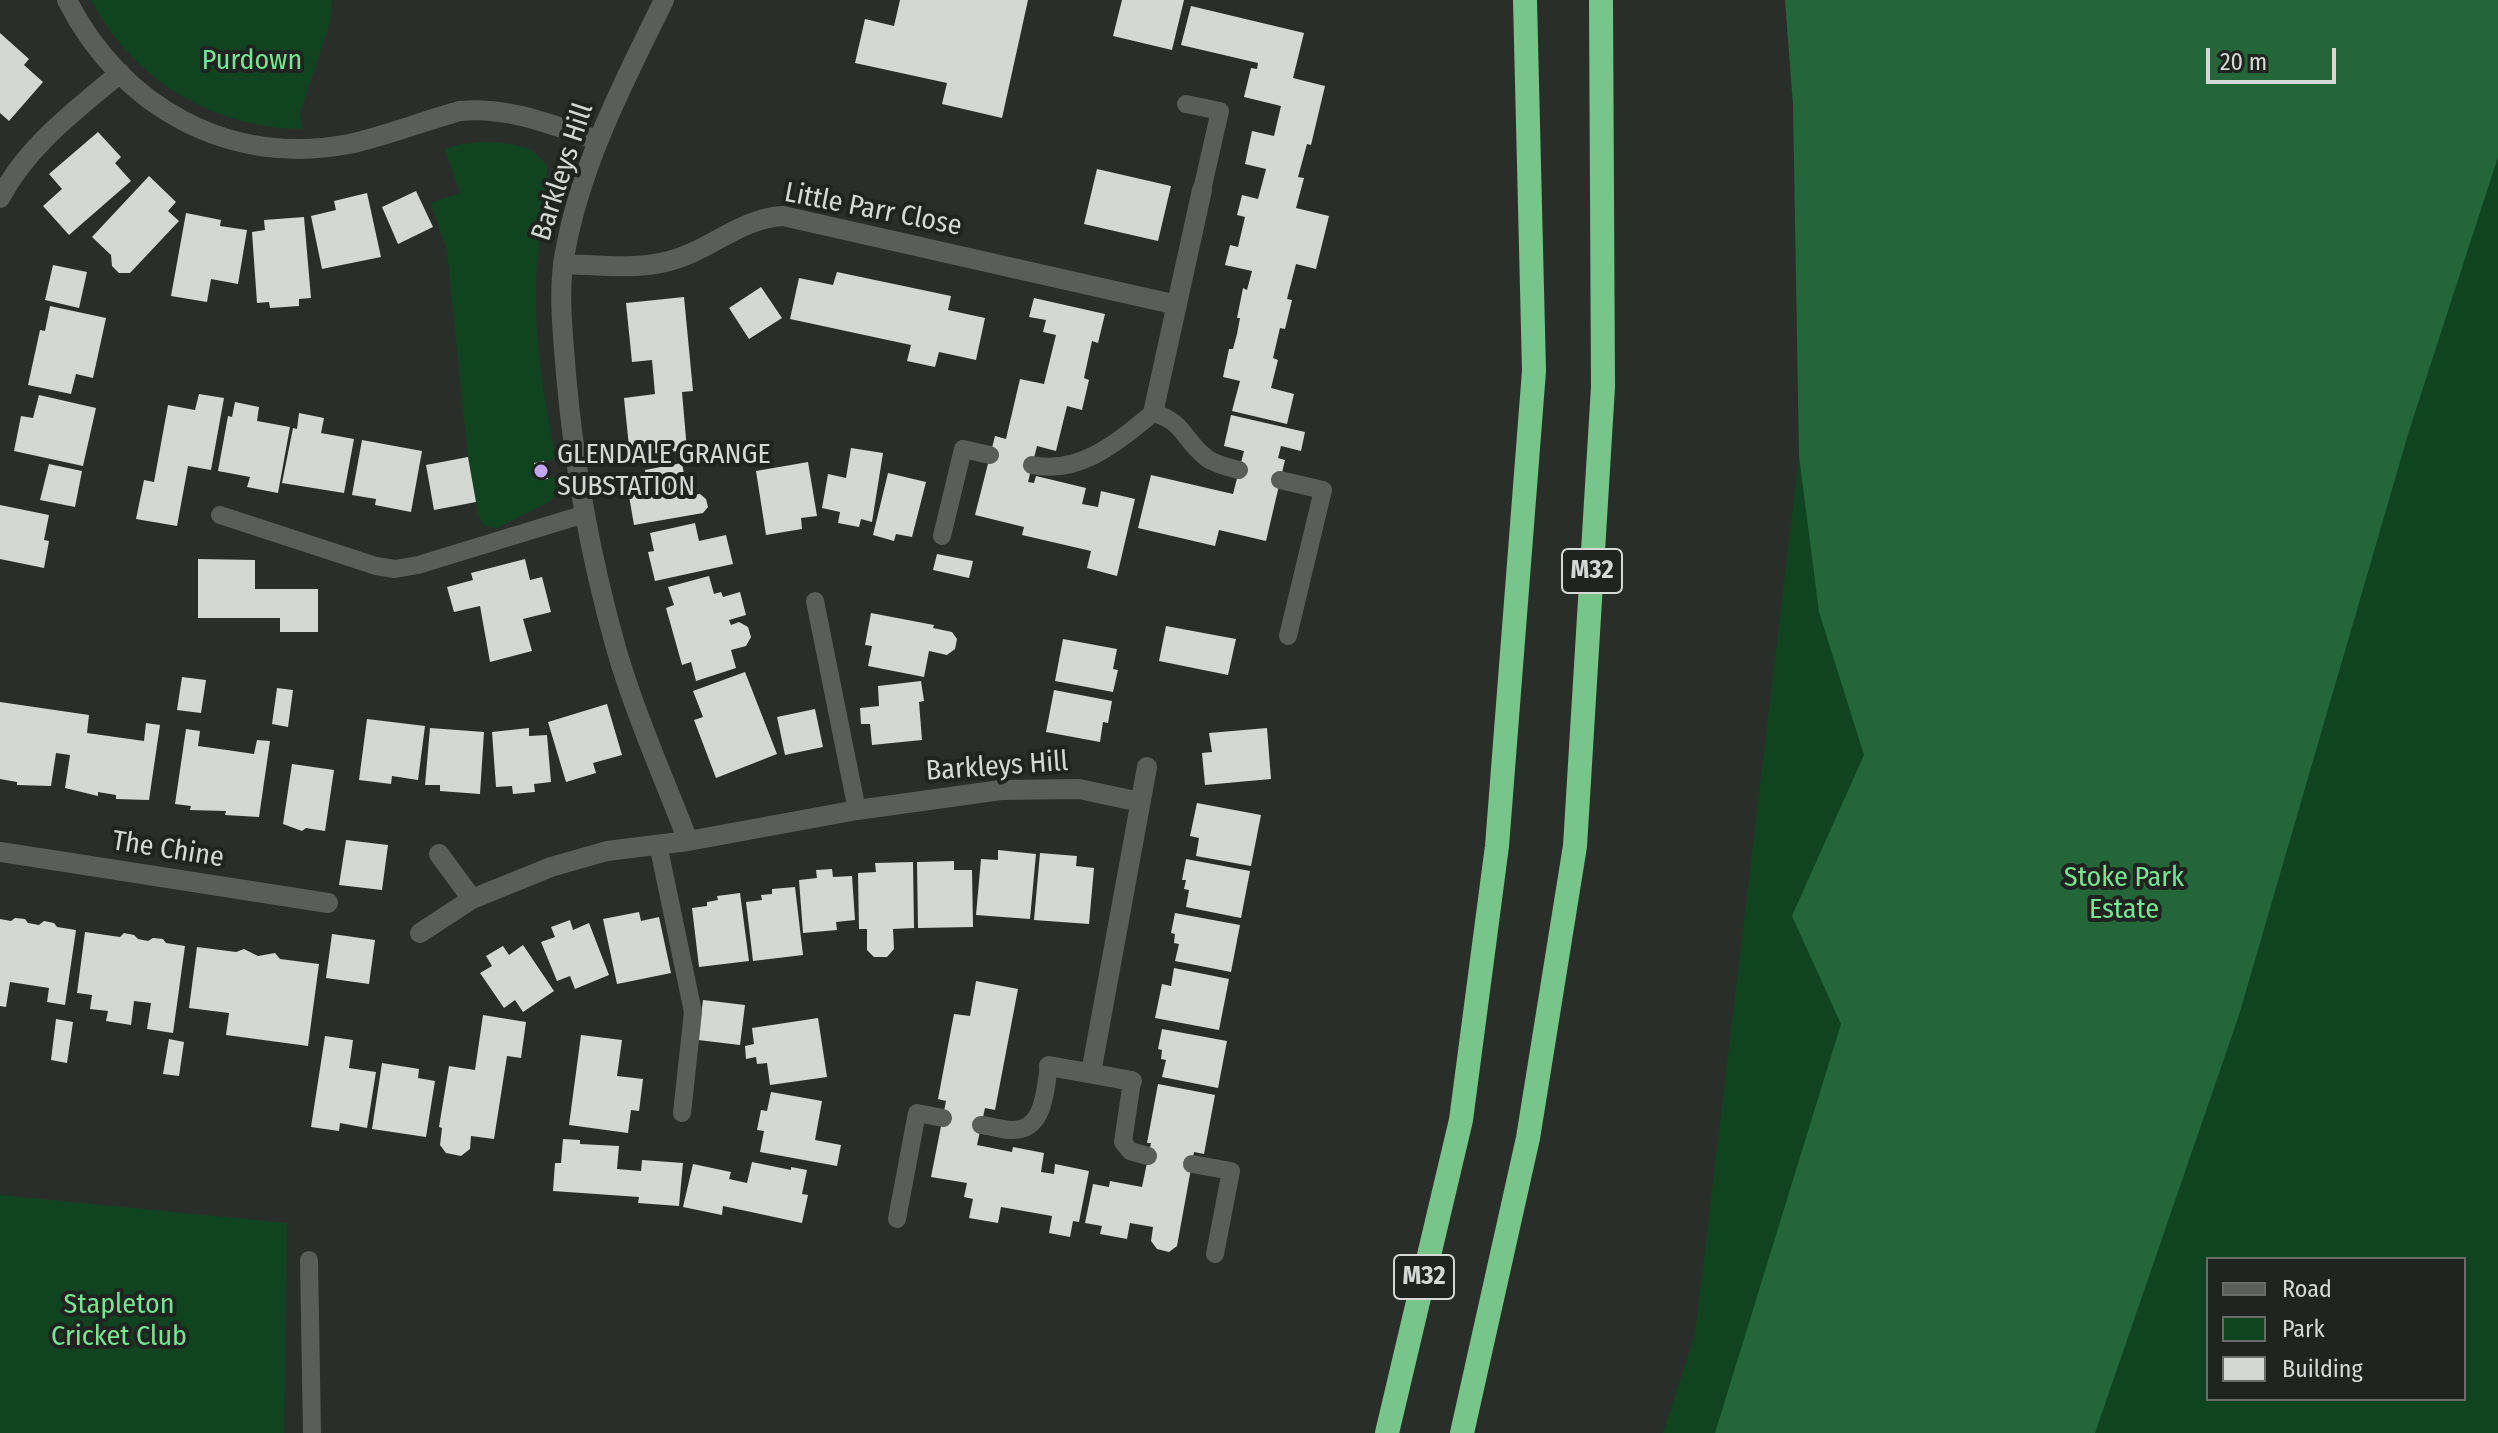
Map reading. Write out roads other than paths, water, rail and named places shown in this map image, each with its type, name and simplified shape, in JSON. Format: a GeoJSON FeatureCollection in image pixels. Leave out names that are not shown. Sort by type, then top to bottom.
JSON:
{"type":"FeatureCollection","features":[{"type":"Feature","properties":{"kind":"highway","name":"M32"},"geometry":{"type":"LineString","coordinates":[[1387,1433],[1461,1120],[1497,846],[1534,371],[1525,0]]}},
{"type":"Feature","properties":{"kind":"highway","name":"M32"},"geometry":{"type":"LineString","coordinates":[[1462,1433],[1528,1138],[1575,846],[1603,387],[1601,0]]}},
{"type":"Feature","properties":{"kind":"street"},"geometry":{"type":"LineString","coordinates":[[67,0],[80,26],[120,73],[163,110],[205,133],[258,146],[290,148],[346,144],[446,114],[478,109],[541,121],[597,140]]}},
{"type":"Feature","properties":{"kind":"street","name":"Barkleys Hill"},"geometry":{"type":"LineString","coordinates":[[664,0],[597,140],[571,226],[563,264],[564,337],[569,407],[585,514],[617,650],[688,841]]}},
{"type":"Feature","properties":{"kind":"street"},"geometry":{"type":"LineString","coordinates":[[0,196],[43,139],[120,73]]}},
{"type":"Feature","properties":{"kind":"street"},"geometry":{"type":"LineString","coordinates":[[1153,413],[1202,190]]}},
{"type":"Feature","properties":{"kind":"street","name":"Little Parr Close"},"geometry":{"type":"LineString","coordinates":[[563,264],[627,266],[669,261],[690,254],[752,221],[783,216],[1177,305]]}},
{"type":"Feature","properties":{"kind":"street"},"geometry":{"type":"LineString","coordinates":[[1091,1073],[1147,767]]}},
{"type":"Feature","properties":{"kind":"street","name":"Barkleys Hill"},"geometry":{"type":"LineString","coordinates":[[420,933],[472,899],[579,857],[857,810],[985,792],[1045,787],[1079,789],[1140,802]]}},
{"type":"Feature","properties":{"kind":"street","name":"The Chine"},"geometry":{"type":"LineString","coordinates":[[0,852],[328,903]]}},
{"type":"Feature","properties":{"kind":"street"},"geometry":{"type":"LineString","coordinates":[[439,854],[472,899]]}},
{"type":"Feature","properties":{"kind":"street"},"geometry":{"type":"LineString","coordinates":[[1049,1066],[1132,1081]]}},
{"type":"Feature","properties":{"kind":"lane"},"geometry":{"type":"LineString","coordinates":[[1186,104],[1220,111],[1202,190]]}},
{"type":"Feature","properties":{"kind":"lane"},"geometry":{"type":"LineString","coordinates":[[1032,465],[1064,465],[1093,457],[1153,413],[1170,417],[1212,462],[1239,470]]}},
{"type":"Feature","properties":{"kind":"lane"},"geometry":{"type":"LineString","coordinates":[[942,536],[963,449],[990,455]]}},
{"type":"Feature","properties":{"kind":"lane"},"geometry":{"type":"LineString","coordinates":[[1280,480],[1323,490],[1288,636]]}},
{"type":"Feature","properties":{"kind":"lane"},"geometry":{"type":"LineString","coordinates":[[220,515],[376,566],[395,569],[432,561],[585,514]]}},
{"type":"Feature","properties":{"kind":"lane"},"geometry":{"type":"LineString","coordinates":[[815,601],[857,810]]}},
{"type":"Feature","properties":{"kind":"lane"},"geometry":{"type":"LineString","coordinates":[[658,844],[693,1012],[682,1113]]}},
{"type":"Feature","properties":{"kind":"lane"},"geometry":{"type":"LineString","coordinates":[[981,1125],[1012,1130],[1034,1122],[1042,1104],[1049,1066]]}},
{"type":"Feature","properties":{"kind":"lane"},"geometry":{"type":"LineString","coordinates":[[1132,1081],[1123,1142],[1130,1151],[1148,1156]]}},
{"type":"Feature","properties":{"kind":"lane"},"geometry":{"type":"LineString","coordinates":[[897,1219],[917,1113],[943,1118]]}},
{"type":"Feature","properties":{"kind":"lane"},"geometry":{"type":"LineString","coordinates":[[1192,1164],[1231,1171],[1215,1254]]}},
{"type":"Feature","properties":{"kind":"lane"},"geometry":{"type":"LineString","coordinates":[[309,1260],[312,1433]]}},
{"type":"Feature","properties":{"kind":"place","name":"GLENDALE GRANGE SUBSTATION"},"geometry":{"type":"Point","coordinates":[541,471]}},
{"type":"Feature","properties":{"kind":"park label","name":"Purdown"},"geometry":{"type":"Point","coordinates":[252,61]}},
{"type":"Feature","properties":{"kind":"park label","name":"Stoke Park Estate"},"geometry":{"type":"Point","coordinates":[2124,894]}},
{"type":"Feature","properties":{"kind":"park label","name":"Stapleton Cricket Club"},"geometry":{"type":"Point","coordinates":[119,1321]}}]}
